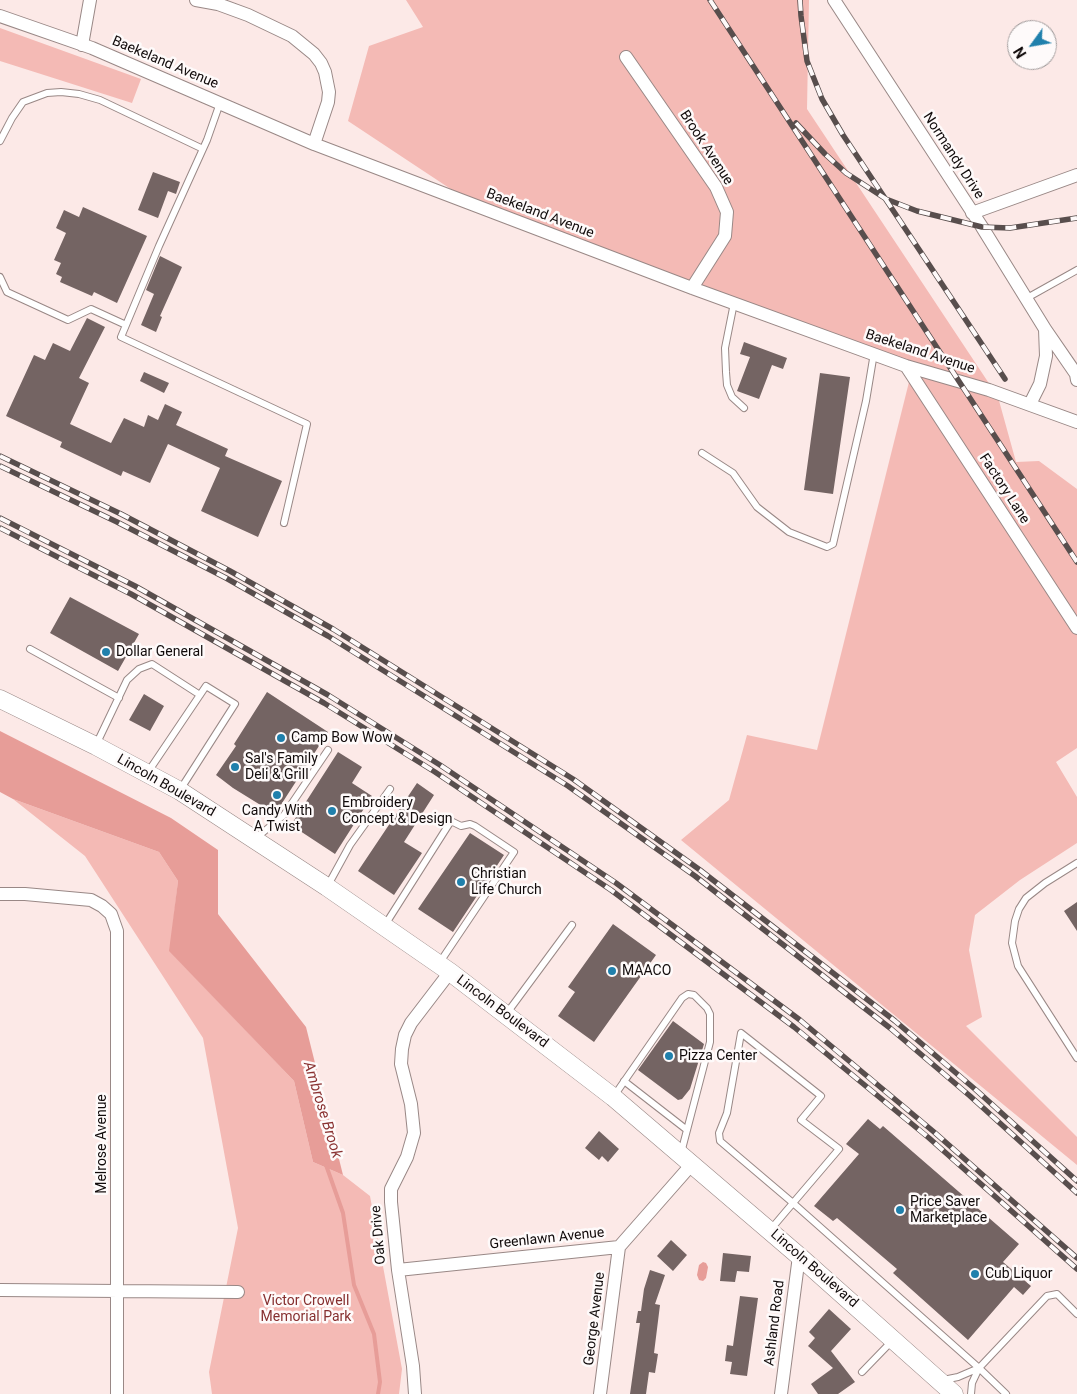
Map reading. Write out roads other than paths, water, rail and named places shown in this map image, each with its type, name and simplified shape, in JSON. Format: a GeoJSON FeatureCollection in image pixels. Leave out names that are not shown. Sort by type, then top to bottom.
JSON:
{"type":"FeatureCollection","features":[{"type":"Feature","properties":{"kind":"main road","name":"Lincoln Boulevard"},"geometry":{"type":"LineString","coordinates":[[0,699],[96,746],[180,791],[327,887],[444,968],[613,1097],[770,1230],[954,1394]]}},
{"type":"Feature","properties":{"kind":"street"},"geometry":{"type":"LineString","coordinates":[[82,45],[90,0]]}},
{"type":"Feature","properties":{"kind":"street"},"geometry":{"type":"LineString","coordinates":[[196,0],[218,2],[248,15],[292,36],[314,54],[321,63],[329,92],[328,102],[314,144]]}},
{"type":"Feature","properties":{"kind":"street","name":"Normandy Drive"},"geometry":{"type":"LineString","coordinates":[[834,0],[1027,298],[1045,329],[1076,374],[1077,380]]}},
{"type":"Feature","properties":{"kind":"street","name":"Baekeland Avenue"},"geometry":{"type":"LineString","coordinates":[[0,16],[82,45],[314,144],[692,288],[906,366],[990,390],[1077,422]]}},
{"type":"Feature","properties":{"kind":"street","name":"Brook Avenue"},"geometry":{"type":"LineString","coordinates":[[626,57],[716,187],[727,212],[725,236],[692,288]]}},
{"type":"Feature","properties":{"kind":"street"},"geometry":{"type":"LineString","coordinates":[[972,213],[1077,174]]}},
{"type":"Feature","properties":{"kind":"street","name":"Normandy Drive"},"geometry":{"type":"LineString","coordinates":[[1030,404],[1040,384],[1046,356],[1045,329]]}},
{"type":"Feature","properties":{"kind":"street","name":"Factory Lane"},"geometry":{"type":"LineString","coordinates":[[906,366],[1077,628]]}},
{"type":"Feature","properties":{"kind":"street","name":"Melrose Avenue"},"geometry":{"type":"LineString","coordinates":[[0,894],[25,894],[91,900],[111,914],[117,931],[118,1394]]}},
{"type":"Feature","properties":{"kind":"street","name":"Oak Drive"},"geometry":{"type":"LineString","coordinates":[[415,1394],[391,1202],[392,1189],[407,1157],[414,1133],[411,1104],[401,1064],[405,1035],[444,968]]}},
{"type":"Feature","properties":{"kind":"street","name":"Greenlawn Avenue"},"geometry":{"type":"LineString","coordinates":[[398,1270],[619,1247],[686,1159]]}},
{"type":"Feature","properties":{"kind":"street","name":"George Avenue"},"geometry":{"type":"LineString","coordinates":[[600,1394],[619,1247]]}},
{"type":"Feature","properties":{"kind":"street","name":"Ashland Road"},"geometry":{"type":"LineString","coordinates":[[781,1394],[799,1256]]}},
{"type":"Feature","properties":{"kind":"street"},"geometry":{"type":"LineString","coordinates":[[0,1290],[238,1292]]}},
{"type":"Feature","properties":{"kind":"lane"},"geometry":{"type":"LineString","coordinates":[[0,141],[23,102],[47,93],[61,92],[79,94],[100,100],[203,149]]}},
{"type":"Feature","properties":{"kind":"lane"},"geometry":{"type":"LineString","coordinates":[[220,104],[203,149],[159,246],[121,338],[307,424],[284,523]]}},
{"type":"Feature","properties":{"kind":"lane"},"geometry":{"type":"LineString","coordinates":[[1027,298],[1077,270]]}},
{"type":"Feature","properties":{"kind":"lane"},"geometry":{"type":"LineString","coordinates":[[0,277],[7,292],[68,320],[91,309],[126,325]]}},
{"type":"Feature","properties":{"kind":"lane"},"geometry":{"type":"LineString","coordinates":[[734,303],[725,348],[727,385],[732,397],[744,408]]}},
{"type":"Feature","properties":{"kind":"lane"},"geometry":{"type":"LineString","coordinates":[[702,453],[733,473],[757,507],[789,532],[827,547],[833,544],[866,401],[874,353]]}},
{"type":"Feature","properties":{"kind":"lane"},"geometry":{"type":"LineString","coordinates":[[30,649],[119,698]]}},
{"type":"Feature","properties":{"kind":"lane"},"geometry":{"type":"LineString","coordinates":[[96,746],[127,680],[139,669],[152,664],[200,695]]}},
{"type":"Feature","properties":{"kind":"lane"},"geometry":{"type":"LineString","coordinates":[[147,773],[206,686],[235,704],[180,791]]}},
{"type":"Feature","properties":{"kind":"lane"},"geometry":{"type":"LineString","coordinates":[[255,839],[284,815],[328,750]]}},
{"type":"Feature","properties":{"kind":"lane"},"geometry":{"type":"LineString","coordinates":[[327,887],[350,845],[390,789]]}},
{"type":"Feature","properties":{"kind":"lane"},"geometry":{"type":"LineString","coordinates":[[385,926],[452,821],[461,826],[470,824],[514,852],[460,931],[444,968]]}},
{"type":"Feature","properties":{"kind":"lane"},"geometry":{"type":"LineString","coordinates":[[1077,863],[1045,883],[1026,898],[1019,909],[1015,921],[1012,943],[1018,966],[1077,1058]]}},
{"type":"Feature","properties":{"kind":"lane"},"geometry":{"type":"LineString","coordinates":[[506,1014],[572,925]]}},
{"type":"Feature","properties":{"kind":"lane"},"geometry":{"type":"LineString","coordinates":[[613,1097],[682,998],[688,994],[694,995],[707,1008],[710,1014],[710,1042],[687,1130],[686,1159]]}},
{"type":"Feature","properties":{"kind":"lane"},"geometry":{"type":"LineString","coordinates":[[770,1230],[793,1203],[839,1149],[801,1120],[821,1096],[742,1033],[727,1113],[719,1133],[720,1141],[793,1203],[1006,1394]]}},
{"type":"Feature","properties":{"kind":"lane"},"geometry":{"type":"LineString","coordinates":[[624,1081],[687,1130]]}},
{"type":"Feature","properties":{"kind":"lane"},"geometry":{"type":"LineString","coordinates":[[971,1394],[972,1383],[979,1368],[1047,1296],[1057,1294],[1077,1314]]}},
{"type":"Feature","properties":{"kind":"lane"},"geometry":{"type":"LineString","coordinates":[[862,1372],[894,1340]]}},
{"type":"Feature","properties":{"kind":"lane"},"geometry":{"type":"LineString","coordinates":[[940,1381],[958,1377],[979,1368]]}},
{"type":"Feature","properties":{"kind":"water"},"geometry":{"type":"Polygon","coordinates":[[[0,731],[171,818],[218,850],[218,914],[306,1027],[343,1175],[313,1162],[294,1081],[169,951],[178,881],[159,852],[13,799],[0,792],[0,731]]]}},
{"type":"Feature","properties":{"kind":"water"},"geometry":{"type":"Polygon","coordinates":[[[703,1262],[708,1267],[706,1278],[703,1281],[699,1280],[697,1275],[699,1265],[703,1262]]]}},
{"type":"Feature","properties":{"kind":"waterway","name":"Ambrose Brook"},"geometry":{"type":"LineString","coordinates":[[326,1165],[343,1213],[354,1285],[374,1334],[380,1382],[378,1394]]}},
{"type":"Feature","properties":{"kind":"railway"},"geometry":{"type":"LineString","coordinates":[[710,0],[1077,562]]}},
{"type":"Feature","properties":{"kind":"railway"},"geometry":{"type":"LineString","coordinates":[[800,0],[807,61],[822,99],[843,135],[1005,379]]}},
{"type":"Feature","properties":{"kind":"railway"},"geometry":{"type":"LineString","coordinates":[[796,123],[846,173],[886,199],[917,211],[982,227],[1010,228],[1077,218]]}},
{"type":"Feature","properties":{"kind":"railway"},"geometry":{"type":"LineString","coordinates":[[0,456],[121,514],[230,571],[333,629],[573,779],[700,870],[895,1021],[976,1090],[1077,1181]]}},
{"type":"Feature","properties":{"kind":"railway"},"geometry":{"type":"LineString","coordinates":[[0,466],[117,522],[226,578],[328,636],[568,786],[695,876],[890,1028],[970,1096],[1077,1193]]}},
{"type":"Feature","properties":{"kind":"railway"},"geometry":{"type":"LineString","coordinates":[[0,518],[135,586],[328,695],[440,765],[616,883],[800,1020],[934,1132],[1077,1258]]}},
{"type":"Feature","properties":{"kind":"railway"},"geometry":{"type":"LineString","coordinates":[[0,528],[131,594],[324,703],[435,772],[611,890],[794,1027],[929,1138],[1077,1269]]}},
{"type":"Feature","properties":{"kind":"place","name":"Dollar General"},"geometry":{"type":"Point","coordinates":[106,652]}},
{"type":"Feature","properties":{"kind":"place","name":"Camp Bow Wow"},"geometry":{"type":"Point","coordinates":[281,738]}},
{"type":"Feature","properties":{"kind":"place","name":"Sal's Family Deli & Grill"},"geometry":{"type":"Point","coordinates":[235,767]}},
{"type":"Feature","properties":{"kind":"place","name":"Candy With A Twist"},"geometry":{"type":"Point","coordinates":[277,795]}},
{"type":"Feature","properties":{"kind":"place","name":"Embroidery Concept & Design"},"geometry":{"type":"Point","coordinates":[332,811]}},
{"type":"Feature","properties":{"kind":"place","name":"Christian Life Church"},"geometry":{"type":"Point","coordinates":[461,882]}},
{"type":"Feature","properties":{"kind":"place","name":"MAACO"},"geometry":{"type":"Point","coordinates":[612,971]}},
{"type":"Feature","properties":{"kind":"place","name":"Pizza Center"},"geometry":{"type":"Point","coordinates":[669,1056]}},
{"type":"Feature","properties":{"kind":"place","name":"Price Saver Marketplace"},"geometry":{"type":"Point","coordinates":[900,1210]}},
{"type":"Feature","properties":{"kind":"place","name":"Cub Liquor"},"geometry":{"type":"Point","coordinates":[975,1274]}},
{"type":"Feature","properties":{"kind":"park label","name":"Victor Crowell Memorial Park"},"geometry":{"type":"Point","coordinates":[306,1309]}}]}
